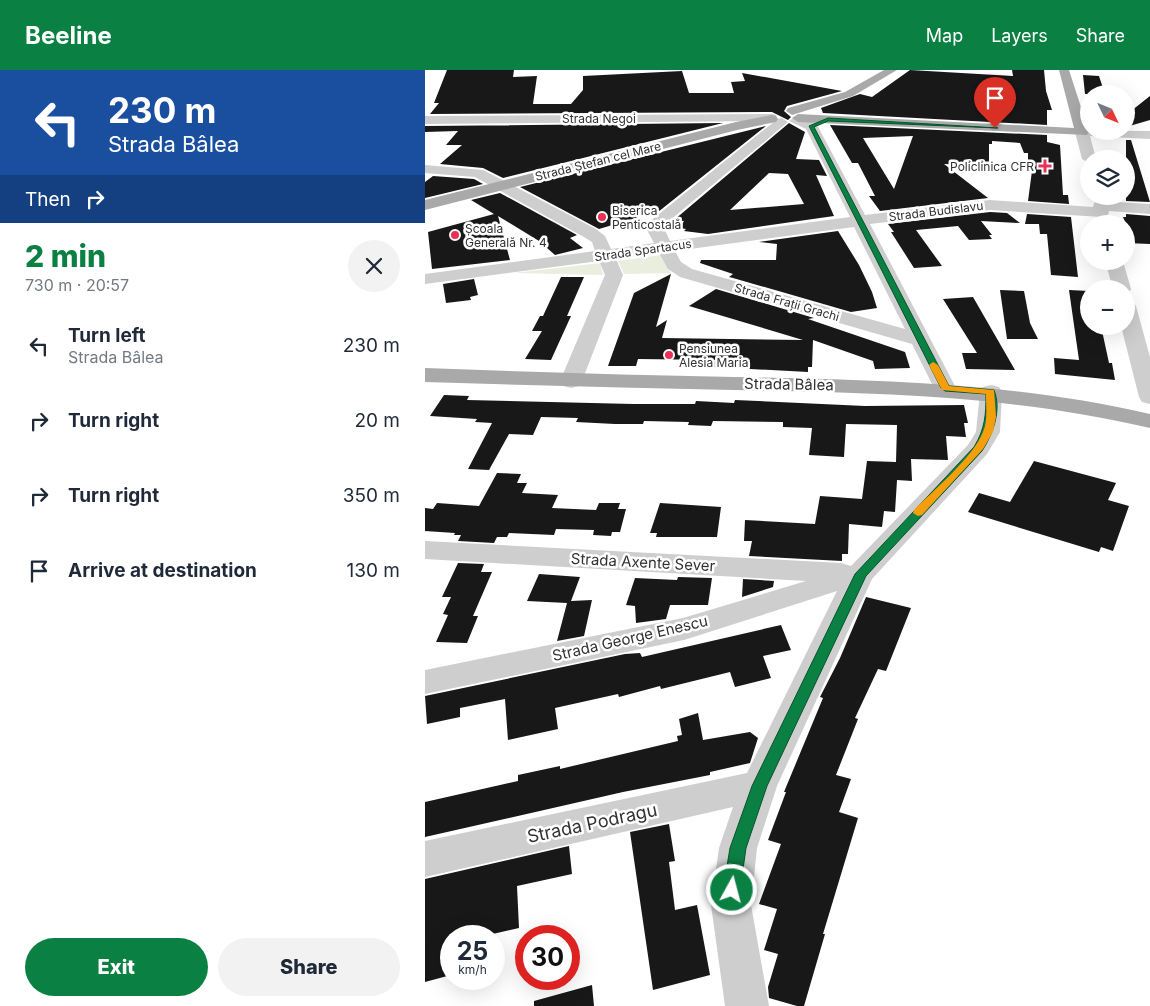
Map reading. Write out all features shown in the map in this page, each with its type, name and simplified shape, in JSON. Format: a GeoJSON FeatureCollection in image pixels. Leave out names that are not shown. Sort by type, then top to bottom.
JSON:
{"type":"FeatureCollection","features":[{"type":"Feature","properties":{"kind":"main road","name":"Strada Ștefan cel Mare"},"geometry":{"type":"LineString","coordinates":[[425,205],[736,126],[792,120],[849,94],[892,70]]}},
{"type":"Feature","properties":{"kind":"main road"},"geometry":{"type":"LineString","coordinates":[[1064,70],[1080,125]]}},
{"type":"Feature","properties":{"kind":"main road"},"geometry":{"type":"LineString","coordinates":[[792,120],[1080,132]]}},
{"type":"Feature","properties":{"kind":"main road","name":"Strada Bâlea"},"geometry":{"type":"LineString","coordinates":[[425,375],[571,381],[945,388],[1075,403],[1150,421]]}},
{"type":"Feature","properties":{"kind":"street","name":"Strada Negoi"},"geometry":{"type":"LineString","coordinates":[[425,120],[792,120]]}},
{"type":"Feature","properties":{"kind":"street"},"geometry":{"type":"LineString","coordinates":[[792,120],[860,222],[945,388]]}},
{"type":"Feature","properties":{"kind":"street","name":"Strada Frații Grachi"},"geometry":{"type":"LineString","coordinates":[[792,120],[655,225],[655,230],[674,265],[686,272],[921,340]]}},
{"type":"Feature","properties":{"kind":"street"},"geometry":{"type":"LineString","coordinates":[[1135,134],[1150,135]]}},
{"type":"Feature","properties":{"kind":"street"},"geometry":{"type":"LineString","coordinates":[[425,169],[471,172],[502,186],[596,236],[614,274],[571,381]]}},
{"type":"Feature","properties":{"kind":"street","name":"Strada Budislavu"},"geometry":{"type":"LineString","coordinates":[[860,222],[980,205],[1101,210],[1150,209]]}},
{"type":"Feature","properties":{"kind":"street","name":"Strada Spartacus"},"geometry":{"type":"LineString","coordinates":[[425,279],[860,222]]}},
{"type":"Feature","properties":{"kind":"street"},"geometry":{"type":"LineString","coordinates":[[1134,335],[1150,397]]}},
{"type":"Feature","properties":{"kind":"street"},"geometry":{"type":"LineString","coordinates":[[747,1006],[731,905],[738,848],[759,786],[861,574],[978,449],[988,432],[991,392]]}},
{"type":"Feature","properties":{"kind":"street","name":"Strada Axente Sever"},"geometry":{"type":"LineString","coordinates":[[425,550],[861,574]]}},
{"type":"Feature","properties":{"kind":"street","name":"Strada George Enescu"},"geometry":{"type":"LineString","coordinates":[[425,682],[684,629],[861,574]]}},
{"type":"Feature","properties":{"kind":"street","name":"Strada Podragu"},"geometry":{"type":"LineString","coordinates":[[425,859],[759,786]]}},
{"type":"Feature","properties":{"kind":"shaded area"},"geometry":{"type":"Polygon","coordinates":[[[660,255],[671,273],[624,274],[618,261],[660,255]]]}},
{"type":"Feature","properties":{"kind":"shaded area"},"geometry":{"type":"Polygon","coordinates":[[[600,263],[603,275],[514,273],[600,263]]]}},
{"type":"Feature","properties":{"kind":"building"},"geometry":{"type":"Polygon","coordinates":[[[447,70],[514,70],[513,77],[537,76],[533,104],[571,104],[583,90],[583,76],[682,71],[689,93],[734,93],[731,82],[745,81],[742,73],[842,91],[787,106],[784,111],[791,117],[788,120],[772,112],[430,114],[439,103],[434,103],[447,70]]]}},
{"type":"Feature","properties":{"kind":"building"},"geometry":{"type":"Polygon","coordinates":[[[910,70],[1013,76],[1012,70],[1044,70],[1046,91],[1052,110],[1047,110],[1047,125],[823,113],[821,108],[860,94],[872,97],[910,70]]]}},
{"type":"Feature","properties":{"kind":"building"},"geometry":{"type":"Polygon","coordinates":[[[1083,75],[1099,76],[1102,85],[1084,85],[1083,75]]]}},
{"type":"Feature","properties":{"kind":"building"},"geometry":{"type":"Polygon","coordinates":[[[1150,96],[1150,120],[1135,124],[1135,108],[1150,96]]]}},
{"type":"Feature","properties":{"kind":"building"},"geometry":{"type":"Polygon","coordinates":[[[723,123],[503,178],[483,168],[440,164],[462,145],[446,145],[458,131],[425,132],[425,126],[723,123]]]}},
{"type":"Feature","properties":{"kind":"building"},"geometry":{"type":"Polygon","coordinates":[[[789,123],[805,132],[796,159],[819,160],[827,176],[816,175],[834,216],[708,234],[684,231],[686,229],[680,228],[684,221],[674,220],[789,123]],[[769,173],[730,210],[804,204],[788,174],[769,173]]]}},
{"type":"Feature","properties":{"kind":"building"},"geometry":{"type":"Polygon","coordinates":[[[830,125],[1047,135],[1047,142],[1060,145],[1063,195],[1068,195],[1069,204],[1028,201],[1032,171],[1028,170],[1028,153],[1024,153],[1020,143],[992,141],[992,144],[989,144],[989,166],[944,164],[988,198],[880,211],[869,196],[875,196],[858,163],[852,163],[830,125]],[[913,136],[863,138],[894,189],[913,136]]]}},
{"type":"Feature","properties":{"kind":"building"},"geometry":{"type":"Polygon","coordinates":[[[766,126],[653,216],[646,215],[599,229],[520,187],[766,126]]]}},
{"type":"Feature","properties":{"kind":"building"},"geometry":{"type":"Polygon","coordinates":[[[1126,140],[1131,140],[1134,150],[1126,150],[1126,140]]]}},
{"type":"Feature","properties":{"kind":"building"},"geometry":{"type":"Polygon","coordinates":[[[1135,153],[1150,202],[1135,201],[1135,153]]]}},
{"type":"Feature","properties":{"kind":"building"},"geometry":{"type":"Polygon","coordinates":[[[433,176],[474,179],[483,184],[425,198],[425,182],[433,176]]]}},
{"type":"Feature","properties":{"kind":"building"},"geometry":{"type":"Polygon","coordinates":[[[500,193],[577,235],[570,238],[583,248],[555,255],[539,241],[498,216],[510,260],[432,269],[428,232],[494,214],[471,200],[500,193]]]}},
{"type":"Feature","properties":{"kind":"building"},"geometry":{"type":"Polygon","coordinates":[[[990,212],[1007,213],[1020,223],[981,221],[992,235],[989,235],[992,239],[969,240],[958,226],[916,230],[942,266],[914,268],[888,224],[990,212]]]}},
{"type":"Feature","properties":{"kind":"building"},"geometry":{"type":"Polygon","coordinates":[[[1027,214],[1071,217],[1078,277],[1051,275],[1047,234],[1040,234],[1039,224],[1025,224],[1027,214]]]}},
{"type":"Feature","properties":{"kind":"building"},"geometry":{"type":"Polygon","coordinates":[[[1126,214],[1150,216],[1150,244],[1135,243],[1135,215],[1126,214]]]}},
{"type":"Feature","properties":{"kind":"building"},"geometry":{"type":"Polygon","coordinates":[[[838,231],[859,265],[872,292],[877,308],[851,312],[729,277],[733,274],[700,263],[701,260],[776,260],[777,244],[759,242],[838,231]]]}},
{"type":"Feature","properties":{"kind":"building"},"geometry":{"type":"Polygon","coordinates":[[[671,274],[656,327],[667,320],[662,338],[803,340],[689,306],[716,289],[814,318],[808,319],[905,352],[910,368],[875,369],[873,361],[813,340],[812,367],[808,367],[808,372],[713,367],[715,360],[638,359],[636,366],[608,366],[634,293],[671,274]]]}},
{"type":"Feature","properties":{"kind":"building"},"geometry":{"type":"Polygon","coordinates":[[[561,277],[584,277],[567,316],[571,316],[551,360],[525,359],[542,331],[532,331],[540,316],[543,316],[561,277]]]}},
{"type":"Feature","properties":{"kind":"building"},"geometry":{"type":"Polygon","coordinates":[[[474,279],[478,295],[470,297],[471,300],[446,303],[443,284],[474,279]]]}},
{"type":"Feature","properties":{"kind":"building"},"geometry":{"type":"Polygon","coordinates":[[[1000,290],[1024,291],[1030,323],[1038,339],[1007,339],[1000,290]]]}},
{"type":"Feature","properties":{"kind":"building"},"geometry":{"type":"Polygon","coordinates":[[[1069,290],[1080,291],[1080,335],[1103,335],[1109,363],[1112,363],[1115,380],[1055,374],[1054,358],[1079,360],[1069,290]]]}},
{"type":"Feature","properties":{"kind":"building"},"geometry":{"type":"Polygon","coordinates":[[[973,297],[1015,370],[966,369],[962,353],[977,353],[943,299],[973,297]]]}},
{"type":"Feature","properties":{"kind":"building"},"geometry":{"type":"Polygon","coordinates":[[[444,395],[469,396],[467,400],[633,404],[695,404],[696,401],[734,403],[735,400],[865,406],[964,405],[968,423],[964,423],[966,437],[946,436],[948,460],[911,459],[912,481],[897,480],[895,512],[884,511],[882,527],[849,524],[848,554],[842,554],[842,561],[749,556],[752,541],[744,541],[745,520],[815,524],[820,496],[862,499],[867,461],[896,462],[897,425],[846,424],[844,457],[809,455],[812,428],[783,427],[783,422],[713,421],[711,426],[688,425],[689,422],[644,421],[643,424],[615,424],[576,422],[578,418],[541,417],[533,435],[509,434],[489,470],[468,469],[492,423],[475,422],[477,419],[430,416],[444,395]]]}},
{"type":"Feature","properties":{"kind":"building"},"geometry":{"type":"Polygon","coordinates":[[[1034,461],[1116,483],[1108,500],[1129,506],[1113,551],[1101,547],[1099,552],[968,512],[979,493],[1010,502],[1034,461]]]}},
{"type":"Feature","properties":{"kind":"building"},"geometry":{"type":"Polygon","coordinates":[[[497,473],[521,474],[517,483],[527,483],[522,493],[558,495],[552,508],[596,510],[599,503],[620,503],[618,509],[626,509],[620,532],[612,532],[611,536],[593,535],[594,530],[556,529],[554,535],[509,533],[507,537],[497,537],[494,543],[458,541],[461,535],[454,535],[455,533],[425,531],[425,508],[433,509],[437,503],[479,506],[497,473]]]}},
{"type":"Feature","properties":{"kind":"building"},"geometry":{"type":"Polygon","coordinates":[[[660,503],[721,507],[717,537],[656,537],[657,533],[650,533],[660,503]]]}},
{"type":"Feature","properties":{"kind":"building"},"geometry":{"type":"Polygon","coordinates":[[[458,563],[484,564],[481,572],[492,572],[473,616],[478,616],[467,643],[436,642],[448,615],[443,614],[451,597],[442,597],[458,563]]]}},
{"type":"Feature","properties":{"kind":"building"},"geometry":{"type":"Polygon","coordinates":[[[539,574],[580,577],[571,601],[592,600],[584,636],[557,641],[567,603],[527,601],[539,574]]]}},
{"type":"Feature","properties":{"kind":"building"},"geometry":{"type":"Polygon","coordinates":[[[678,577],[712,578],[708,605],[670,605],[666,619],[636,623],[635,606],[626,605],[635,578],[677,580],[678,577]]]}},
{"type":"Feature","properties":{"kind":"building"},"geometry":{"type":"Polygon","coordinates":[[[743,579],[774,581],[773,587],[742,597],[743,579]]]}},
{"type":"Feature","properties":{"kind":"building"},"geometry":{"type":"Polygon","coordinates":[[[866,597],[911,608],[886,671],[878,669],[855,718],[858,719],[836,775],[851,779],[839,812],[858,818],[823,934],[825,934],[804,1006],[797,1006],[769,998],[768,987],[778,954],[764,950],[777,909],[759,904],[781,844],[768,840],[786,792],[784,792],[823,698],[820,697],[840,658],[866,597]]]}},
{"type":"Feature","properties":{"kind":"building"},"geometry":{"type":"Polygon","coordinates":[[[781,625],[791,650],[763,656],[771,678],[735,687],[730,672],[661,689],[660,686],[619,697],[618,694],[555,708],[558,729],[508,740],[505,699],[460,708],[460,717],[427,724],[425,696],[625,654],[640,653],[642,657],[781,625]]]}},
{"type":"Feature","properties":{"kind":"building"},"geometry":{"type":"Polygon","coordinates":[[[698,713],[703,740],[750,732],[758,738],[750,763],[710,772],[710,775],[623,792],[425,837],[425,802],[518,781],[518,775],[560,766],[560,769],[678,741],[677,736],[682,735],[679,719],[698,713]]]}},
{"type":"Feature","properties":{"kind":"building"},"geometry":{"type":"Polygon","coordinates":[[[669,824],[675,861],[669,862],[675,910],[697,905],[710,975],[653,990],[630,832],[669,824]]]}},
{"type":"Feature","properties":{"kind":"building"},"geometry":{"type":"Polygon","coordinates":[[[569,846],[572,874],[517,886],[519,925],[515,925],[515,929],[505,931],[505,925],[440,925],[440,978],[425,982],[425,879],[569,846]]]}},
{"type":"Feature","properties":{"kind":"building"},"geometry":{"type":"Polygon","coordinates":[[[592,985],[594,1006],[534,1006],[534,1001],[580,990],[580,988],[592,985]]]}},
{"type":"Feature","properties":{"kind":"slow traffic"},"geometry":{"type":"LineString","coordinates":[[918,513],[978,449],[988,432],[991,417],[991,392],[945,388],[933,365]]}},
{"type":"Feature","properties":{"kind":"place","name":"Policlinica CFR"},"geometry":{"type":"Point","coordinates":[1045,166]}},
{"type":"Feature","properties":{"kind":"place","name":"Biserica Penticostală"},"geometry":{"type":"Point","coordinates":[602,217]}},
{"type":"Feature","properties":{"kind":"place","name":"Școala Generală Nr. 4"},"geometry":{"type":"Point","coordinates":[455,235]}},
{"type":"Feature","properties":{"kind":"place","name":"Pensiunea Alesia Maria"},"geometry":{"type":"Point","coordinates":[669,355]}},
{"type":"Feature","properties":{"kind":"route"},"geometry":{"type":"LineString","coordinates":[[732,890],[738,848],[759,786],[861,574],[978,449],[988,432],[991,417],[991,392],[945,388],[811,126],[828,120],[995,128]]}}]}
